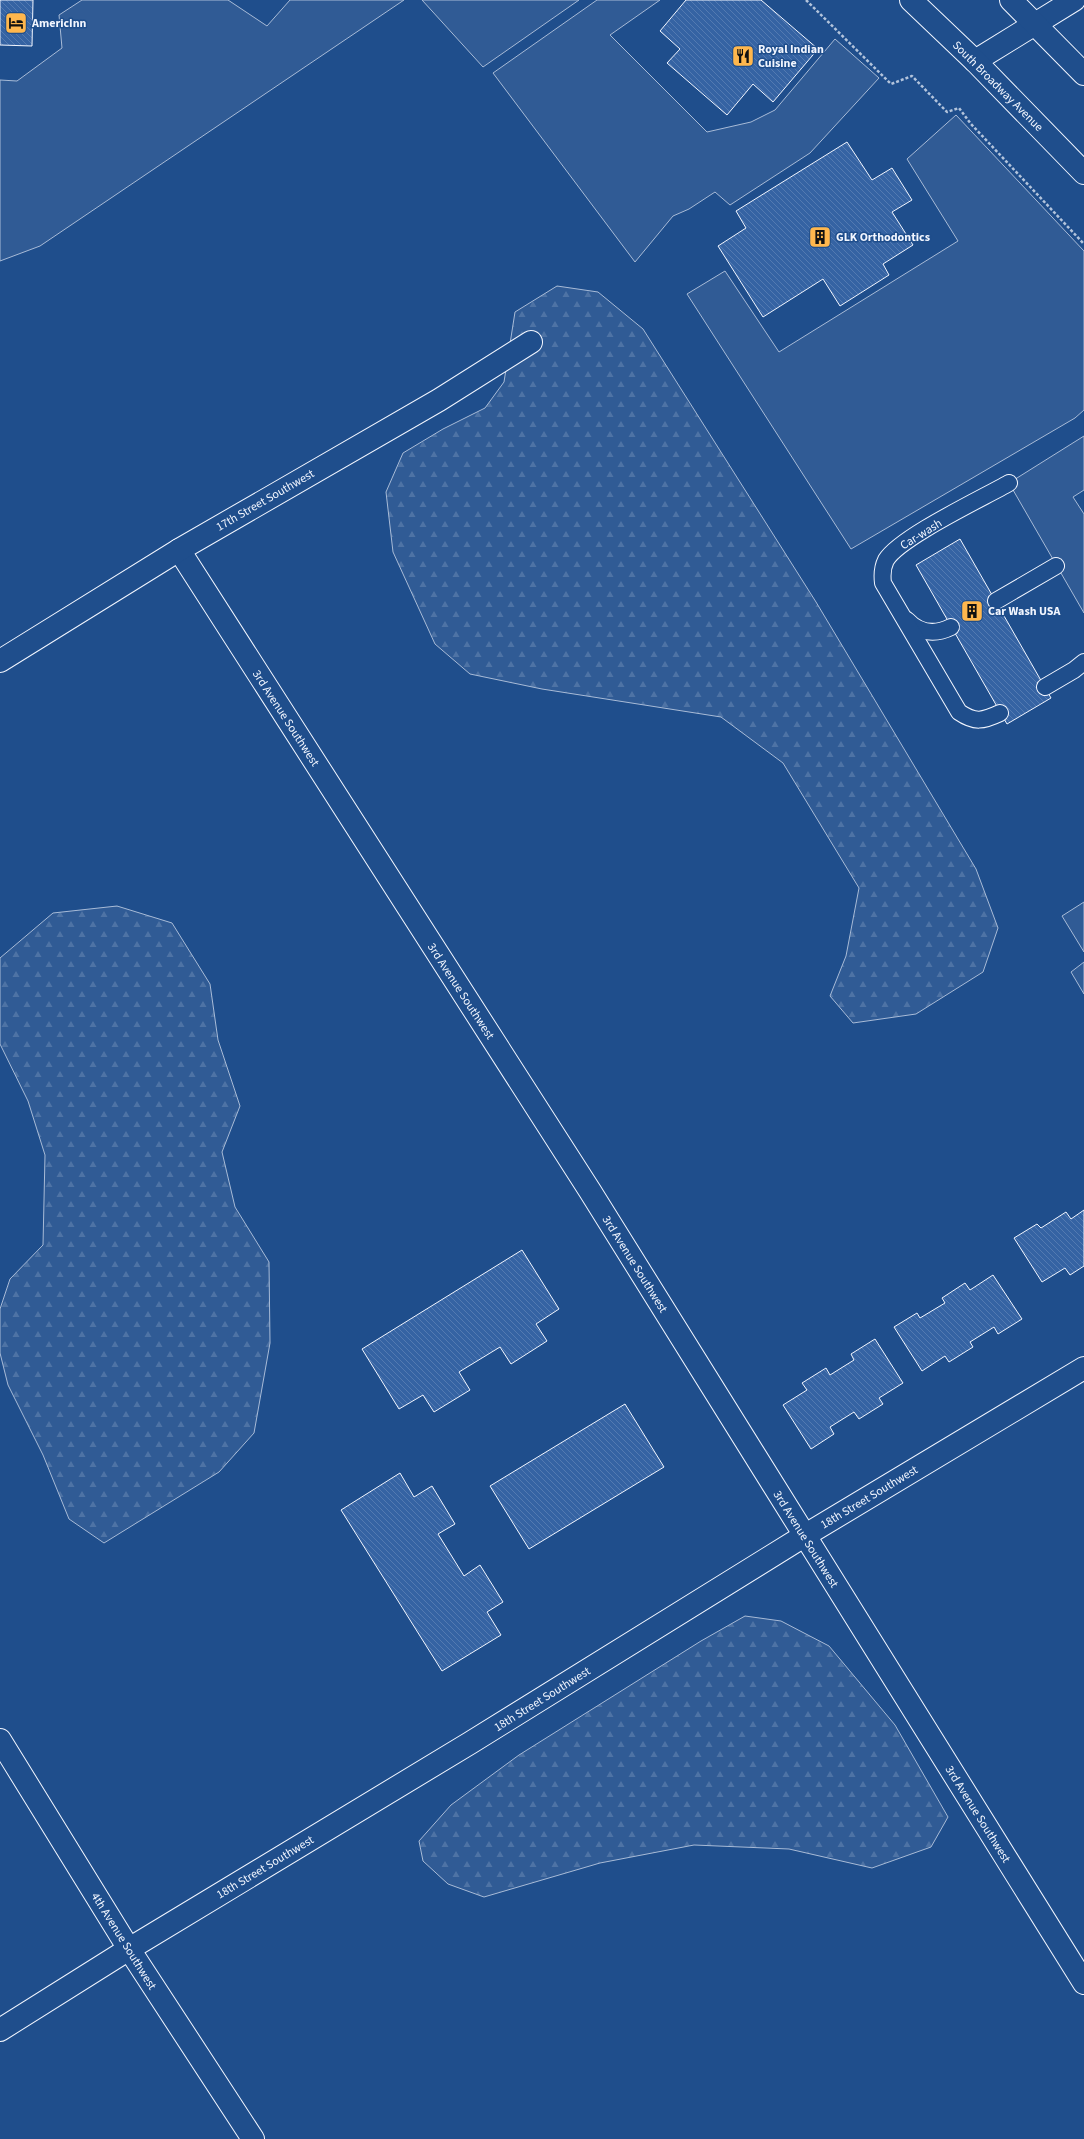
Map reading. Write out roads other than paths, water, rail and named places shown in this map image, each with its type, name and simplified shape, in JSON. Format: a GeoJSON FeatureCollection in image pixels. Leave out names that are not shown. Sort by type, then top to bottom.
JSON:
{"type":"FeatureCollection","features":[{"type":"Feature","properties":{"kind":"street","name":"South Broadway Avenue"},"geometry":{"type":"LineString","coordinates":[[911,0],[975,61],[1084,173]]}},
{"type":"Feature","properties":{"kind":"street"},"geometry":{"type":"LineString","coordinates":[[1011,0],[1084,74]]}},
{"type":"Feature","properties":{"kind":"street"},"geometry":{"type":"LineString","coordinates":[[975,61],[1074,0]]}},
{"type":"Feature","properties":{"kind":"street","name":"17th Street Southwest"},"geometry":{"type":"LineString","coordinates":[[0,661],[179,550],[439,400],[531,342]]}},
{"type":"Feature","properties":{"kind":"street","name":"3rd Avenue Southwest"},"geometry":{"type":"LineString","coordinates":[[179,550],[590,1191],[1084,1983]]}},
{"type":"Feature","properties":{"kind":"street","name":"18th Street Southwest"},"geometry":{"type":"LineString","coordinates":[[0,2030],[129,1949],[470,1743],[804,1536],[1084,1368]]}},
{"type":"Feature","properties":{"kind":"street","name":"4th Avenue Southwest"},"geometry":{"type":"LineString","coordinates":[[0,1740],[129,1949],[253,2139]]}},
{"type":"Feature","properties":{"kind":"lane","name":"Car-wash"},"geometry":{"type":"LineString","coordinates":[[900,612],[883,583],[882,571],[887,559],[898,547],[923,531],[1009,483]]}},
{"type":"Feature","properties":{"kind":"lane"},"geometry":{"type":"LineString","coordinates":[[996,601],[1056,566]]}},
{"type":"Feature","properties":{"kind":"lane"},"geometry":{"type":"LineString","coordinates":[[900,612],[915,628],[929,632],[951,627]]}},
{"type":"Feature","properties":{"kind":"lane"},"geometry":{"type":"LineString","coordinates":[[900,612],[959,712],[969,719],[981,721],[1000,713]]}},
{"type":"Feature","properties":{"kind":"lane"},"geometry":{"type":"LineString","coordinates":[[1045,687],[1074,670],[1084,662]]}},
{"type":"Feature","properties":{"kind":"place","name":"AmericInn"},"geometry":{"type":"Point","coordinates":[16,23]}},
{"type":"Feature","properties":{"kind":"place","name":"Royal Indian Cuisine"},"geometry":{"type":"Point","coordinates":[743,56]}},
{"type":"Feature","properties":{"kind":"place","name":"GLK Orthodontics"},"geometry":{"type":"Point","coordinates":[820,237]}},
{"type":"Feature","properties":{"kind":"place","name":"Car Wash USA"},"geometry":{"type":"Point","coordinates":[972,611]}}]}
